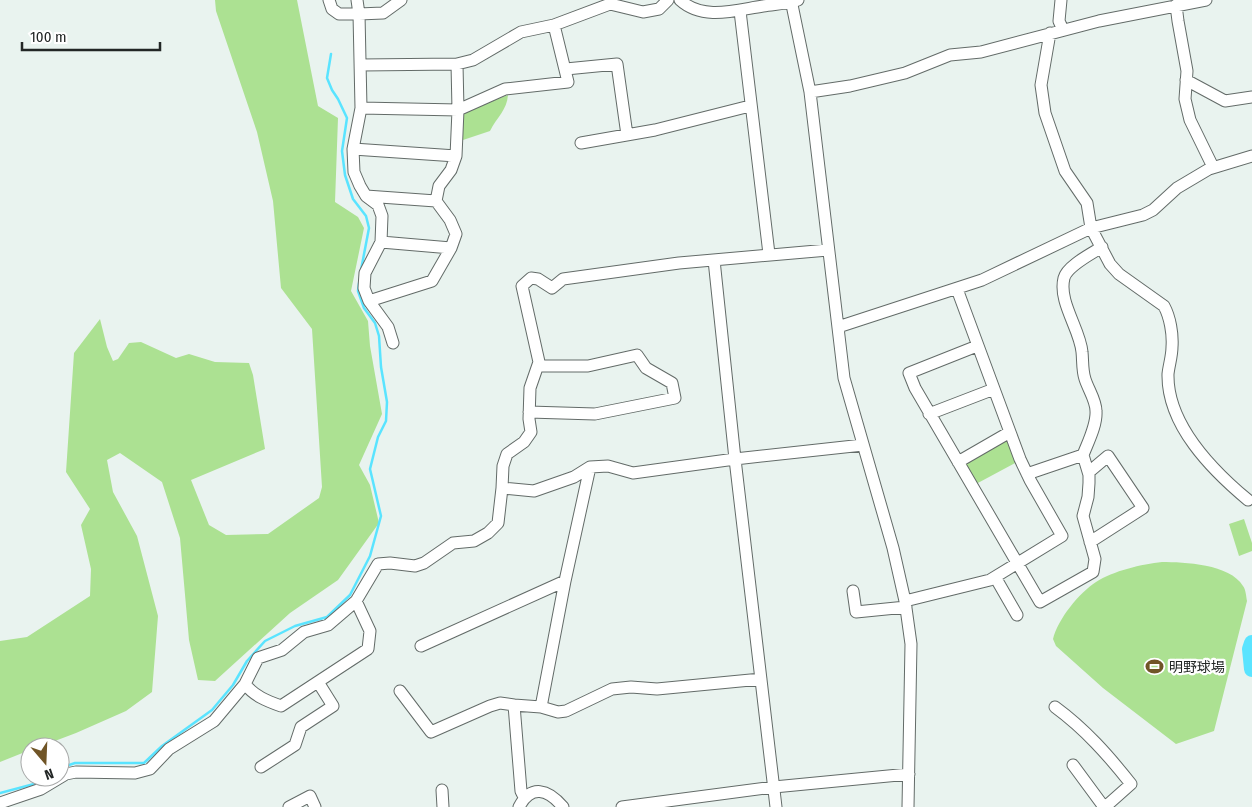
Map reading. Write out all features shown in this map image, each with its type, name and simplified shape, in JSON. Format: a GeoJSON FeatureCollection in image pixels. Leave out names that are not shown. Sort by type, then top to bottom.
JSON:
{"type":"FeatureCollection","features":[{"type":"Feature","properties":{"kind":"street"},"geometry":{"type":"LineString","coordinates":[[329,0],[332,8],[339,14],[383,14],[400,0]]}},
{"type":"Feature","properties":{"kind":"street"},"geometry":{"type":"LineString","coordinates":[[357,0],[361,108],[353,148],[354,172],[366,196],[378,205],[382,216],[381,242],[365,273],[364,288],[369,301],[388,327],[393,344]]}},
{"type":"Feature","properties":{"kind":"street"},"geometry":{"type":"LineString","coordinates":[[360,65],[457,64],[473,60],[521,32],[554,25],[610,4],[643,12],[659,9],[668,0]]}},
{"type":"Feature","properties":{"kind":"street"},"geometry":{"type":"LineString","coordinates":[[680,0],[688,7],[703,12],[740,11],[794,1],[810,92],[844,378],[893,548],[911,644],[908,807]]}},
{"type":"Feature","properties":{"kind":"street"},"geometry":{"type":"LineString","coordinates":[[1060,0],[1059,20],[1062,30]]}},
{"type":"Feature","properties":{"kind":"street"},"geometry":{"type":"LineString","coordinates":[[810,92],[850,86],[906,73],[950,55],[981,52],[1062,30],[1206,0]]}},
{"type":"Feature","properties":{"kind":"street"},"geometry":{"type":"LineString","coordinates":[[1176,5],[1187,71],[1185,99],[1190,120],[1209,155],[1213,167]]}},
{"type":"Feature","properties":{"kind":"street"},"geometry":{"type":"LineString","coordinates":[[740,11],[769,254]]}},
{"type":"Feature","properties":{"kind":"street"},"geometry":{"type":"LineString","coordinates":[[361,108],[458,110],[505,89],[568,82],[554,25]]}},
{"type":"Feature","properties":{"kind":"street"},"geometry":{"type":"LineString","coordinates":[[1050,33],[1040,85],[1044,113],[1065,171],[1087,203],[1091,228],[1113,269],[1164,306],[1167,312],[1172,346],[1168,374],[1171,396],[1182,427],[1195,448],[1210,465],[1227,483],[1248,500]]}},
{"type":"Feature","properties":{"kind":"street"},"geometry":{"type":"LineString","coordinates":[[369,301],[432,280],[451,248],[456,234],[450,220],[436,201],[438,186],[451,170],[456,156],[457,64]]}},
{"type":"Feature","properties":{"kind":"street"},"geometry":{"type":"LineString","coordinates":[[566,70],[617,64],[627,135]]}},
{"type":"Feature","properties":{"kind":"street"},"geometry":{"type":"LineString","coordinates":[[1186,80],[1225,101],[1252,97]]}},
{"type":"Feature","properties":{"kind":"street"},"geometry":{"type":"LineString","coordinates":[[581,143],[655,130],[750,106]]}},
{"type":"Feature","properties":{"kind":"street"},"geometry":{"type":"LineString","coordinates":[[353,148],[456,156]]}},
{"type":"Feature","properties":{"kind":"street"},"geometry":{"type":"LineString","coordinates":[[838,327],[957,289],[997,274],[1091,228],[1143,215],[1153,210],[1177,188],[1213,167],[1252,156]]}},
{"type":"Feature","properties":{"kind":"street"},"geometry":{"type":"LineString","coordinates":[[366,196],[436,201]]}},
{"type":"Feature","properties":{"kind":"street"},"geometry":{"type":"LineString","coordinates":[[381,242],[451,248]]}},
{"type":"Feature","properties":{"kind":"street"},"geometry":{"type":"LineString","coordinates":[[977,346],[909,373],[915,388],[1040,602],[1093,572],[1094,559],[1082,516],[1088,497],[1089,472],[1083,455],[1097,413],[1084,378],[1082,351],[1063,288],[1064,277],[1069,270],[1102,247]]}},
{"type":"Feature","properties":{"kind":"street"},"geometry":{"type":"LineString","coordinates":[[0,803],[41,789],[66,774],[76,772],[135,772],[150,769],[170,749],[214,720],[245,684],[258,658],[282,650],[304,632],[328,624],[356,601],[378,564],[390,563],[415,566],[424,563],[453,543],[474,541],[488,533],[498,524],[503,466],[507,454],[524,442],[531,432],[529,412],[530,388],[539,362],[522,286],[531,278],[538,279],[552,288],[563,279],[679,263],[828,250]]}},
{"type":"Feature","properties":{"kind":"street"},"geometry":{"type":"LineString","coordinates":[[714,260],[735,459],[776,807]]}},
{"type":"Feature","properties":{"kind":"street"},"geometry":{"type":"LineString","coordinates":[[853,591],[856,612],[905,604],[990,580],[1062,536],[1027,474],[957,289]]}},
{"type":"Feature","properties":{"kind":"street"},"geometry":{"type":"LineString","coordinates":[[529,412],[595,414],[675,398],[672,383],[646,368],[637,355],[588,366],[538,366]]}},
{"type":"Feature","properties":{"kind":"street"},"geometry":{"type":"LineString","coordinates":[[930,414],[994,389]]}},
{"type":"Feature","properties":{"kind":"street"},"geometry":{"type":"LineString","coordinates":[[958,462],[1010,432]]}},
{"type":"Feature","properties":{"kind":"street"},"geometry":{"type":"LineString","coordinates":[[502,488],[534,491],[574,477],[590,467],[608,466],[633,473],[735,459],[863,445]]}},
{"type":"Feature","properties":{"kind":"street"},"geometry":{"type":"LineString","coordinates":[[1027,474],[1083,455]]}},
{"type":"Feature","properties":{"kind":"street"},"geometry":{"type":"LineString","coordinates":[[1089,472],[1108,456],[1143,508],[1090,542]]}},
{"type":"Feature","properties":{"kind":"street"},"geometry":{"type":"LineString","coordinates":[[541,708],[565,581],[590,467]]}},
{"type":"Feature","properties":{"kind":"street"},"geometry":{"type":"LineString","coordinates":[[421,646],[565,581]]}},
{"type":"Feature","properties":{"kind":"street"},"geometry":{"type":"LineString","coordinates":[[998,582],[1017,615]]}},
{"type":"Feature","properties":{"kind":"street"},"geometry":{"type":"LineString","coordinates":[[245,684],[263,700],[281,706],[368,649],[370,631],[356,601]]}},
{"type":"Feature","properties":{"kind":"street"},"geometry":{"type":"LineString","coordinates":[[400,691],[431,732],[500,703],[558,712],[566,711],[612,690],[631,687],[657,688],[761,679]]}},
{"type":"Feature","properties":{"kind":"street"},"geometry":{"type":"LineString","coordinates":[[261,767],[295,745],[301,727],[333,706],[318,682]]}},
{"type":"Feature","properties":{"kind":"street"},"geometry":{"type":"LineString","coordinates":[[514,705],[522,802],[538,792],[547,793],[563,807]]}},
{"type":"Feature","properties":{"kind":"street"},"geometry":{"type":"LineString","coordinates":[[1055,707],[1076,723],[1107,754],[1131,784],[1108,806],[1071,766]]}},
{"type":"Feature","properties":{"kind":"street"},"geometry":{"type":"LineString","coordinates":[[622,807],[774,787],[909,774]]}},
{"type":"Feature","properties":{"kind":"street"},"geometry":{"type":"LineString","coordinates":[[442,790],[443,807]]}},
{"type":"Feature","properties":{"kind":"street"},"geometry":{"type":"LineString","coordinates":[[725,794],[726,807]]}},
{"type":"Feature","properties":{"kind":"street"},"geometry":{"type":"LineString","coordinates":[[289,807],[310,796],[315,807]]}},
{"type":"Feature","properties":{"kind":"green space"},"geometry":{"type":"Polygon","coordinates":[[[215,0],[297,0],[318,106],[338,118],[335,202],[358,217],[364,228],[351,291],[368,321],[370,346],[382,414],[359,465],[370,485],[379,523],[338,580],[290,613],[215,681],[198,680],[189,640],[180,538],[162,482],[120,453],[107,460],[113,492],[137,536],[158,616],[152,692],[126,711],[65,737],[20,737],[20,754],[0,762],[0,641],[27,637],[90,596],[91,569],[81,525],[90,509],[66,472],[74,353],[100,319],[107,347],[113,361],[118,359],[129,343],[141,342],[176,358],[189,354],[215,362],[249,363],[253,375],[265,449],[191,480],[209,525],[226,535],[268,534],[319,498],[322,487],[312,329],[281,288],[273,201],[257,132],[216,11],[215,0]]]}},
{"type":"Feature","properties":{"kind":"green space"},"geometry":{"type":"Polygon","coordinates":[[[508,95],[504,109],[490,131],[463,140],[462,117],[467,111],[508,95]]]}},
{"type":"Feature","properties":{"kind":"green space"},"geometry":{"type":"Polygon","coordinates":[[[1009,439],[1017,462],[976,484],[964,464],[1009,439]]]}},
{"type":"Feature","properties":{"kind":"green space"},"geometry":{"type":"Polygon","coordinates":[[[1244,519],[1252,543],[1252,551],[1239,556],[1229,524],[1244,519]]]}},
{"type":"Feature","properties":{"kind":"green space","name":"明野球場"},"geometry":{"type":"Polygon","coordinates":[[[1162,562],[1206,566],[1228,573],[1243,586],[1247,601],[1214,731],[1176,744],[1103,688],[1056,646],[1053,639],[1059,623],[1070,607],[1096,582],[1128,569],[1162,562]]]}},
{"type":"Feature","properties":{"kind":"waterway"},"geometry":{"type":"LineString","coordinates":[[331,54],[327,78],[347,118],[342,151],[345,175],[353,199],[366,216],[369,228],[361,270]]}},
{"type":"Feature","properties":{"kind":"waterway"},"geometry":{"type":"LineString","coordinates":[[70,765],[75,763],[144,763],[162,746],[212,710],[233,685],[247,661],[265,641],[295,626],[327,617],[350,595],[370,556],[381,516],[370,469],[378,437],[386,421],[387,402],[381,367],[379,336],[375,323],[364,308],[358,291],[359,283]]}},
{"type":"Feature","properties":{"kind":"waterway"},"geometry":{"type":"LineString","coordinates":[[1252,643],[1250,649],[1252,669]]}},
{"type":"Feature","properties":{"kind":"waterway"},"geometry":{"type":"LineString","coordinates":[[0,793],[23,787]]}},
{"type":"Feature","properties":{"kind":"place","name":"明野球場"},"geometry":{"type":"Point","coordinates":[1155,667]}}]}
